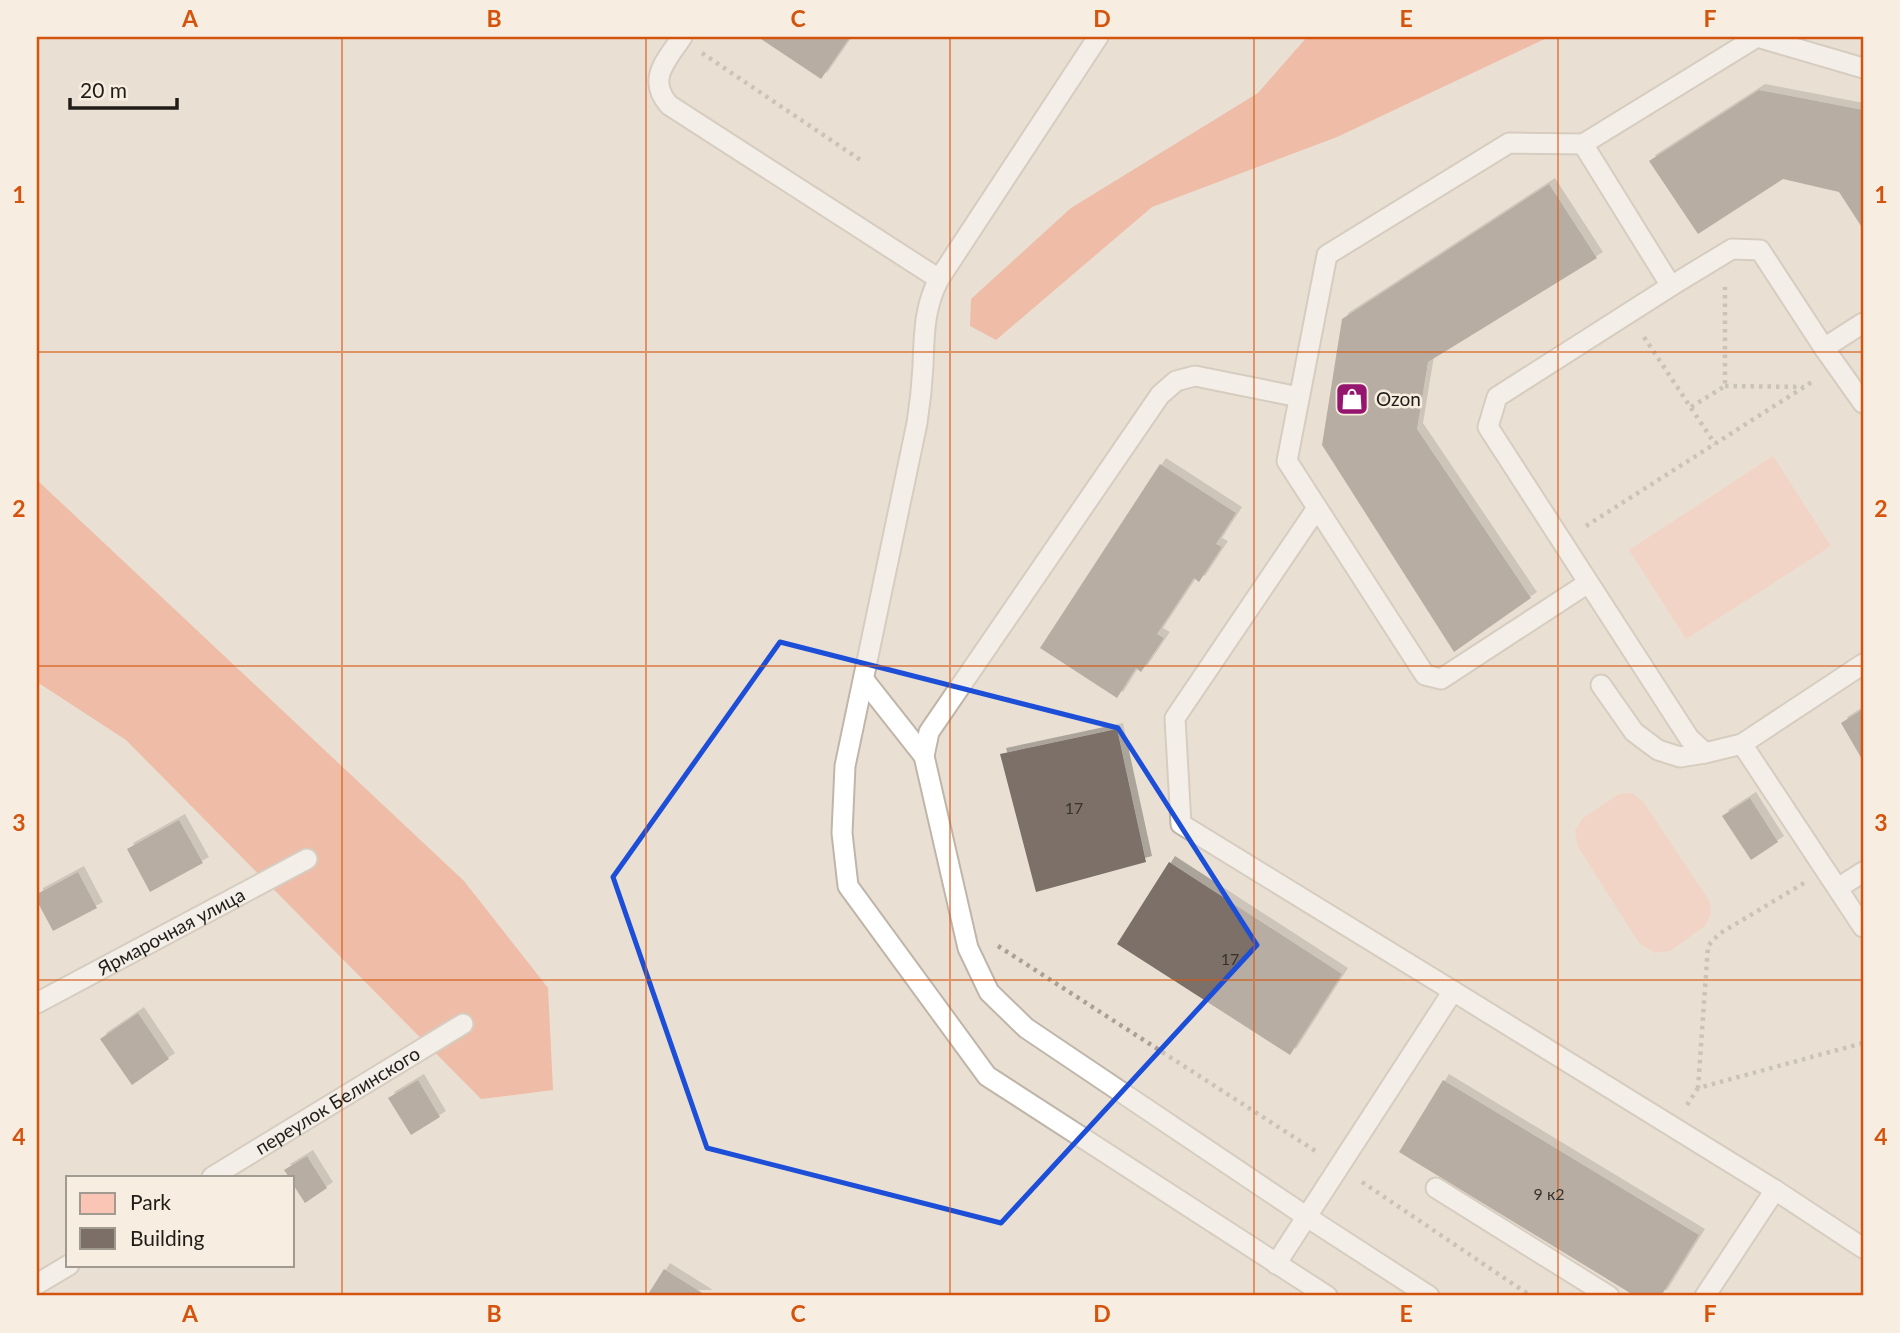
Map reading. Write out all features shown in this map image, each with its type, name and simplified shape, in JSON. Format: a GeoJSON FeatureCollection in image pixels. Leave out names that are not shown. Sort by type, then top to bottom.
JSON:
{"type":"FeatureCollection","features":[{"type":"Feature","properties":{"kind":"lane"},"geometry":{"type":"LineString","coordinates":[[1098,37],[932,292],[926,315],[917,423],[845,766],[842,833],[848,887],[987,1076],[1328,1296]]}},
{"type":"Feature","properties":{"kind":"lane"},"geometry":{"type":"LineString","coordinates":[[1588,583],[1441,678],[1425,675],[1287,461],[1327,255],[1509,143],[1583,144],[1757,37],[1863,68]]}},
{"type":"Feature","properties":{"kind":"lane"},"geometry":{"type":"LineString","coordinates":[[681,38],[660,71],[658,81],[663,97],[669,105],[939,279]]}},
{"type":"Feature","properties":{"kind":"lane"},"geometry":{"type":"LineString","coordinates":[[1583,144],[1671,286]]}},
{"type":"Feature","properties":{"kind":"lane"},"geometry":{"type":"LineString","coordinates":[[1705,753],[1689,738],[1488,427],[1497,397],[1732,249],[1760,250],[1863,402]]}},
{"type":"Feature","properties":{"kind":"lane"},"geometry":{"type":"LineString","coordinates":[[1824,348],[1863,323]]}},
{"type":"Feature","properties":{"kind":"lane"},"geometry":{"type":"LineString","coordinates":[[1299,397],[1195,376],[1175,381],[1160,395],[929,732],[924,756],[968,948],[989,992],[1026,1028],[1429,1296]]}},
{"type":"Feature","properties":{"kind":"lane"},"geometry":{"type":"LineString","coordinates":[[1317,508],[1175,718],[1181,824],[1775,1190],[1863,1248]]}},
{"type":"Feature","properties":{"kind":"lane"},"geometry":{"type":"LineString","coordinates":[[1601,685],[1634,732],[1658,750],[1680,757],[1742,744],[1863,664]]}},
{"type":"Feature","properties":{"kind":"lane"},"geometry":{"type":"LineString","coordinates":[[864,680],[924,756]]}},
{"type":"Feature","properties":{"kind":"lane"},"geometry":{"type":"LineString","coordinates":[[1742,744],[1863,927]]}},
{"type":"Feature","properties":{"kind":"lane","name":"Ярмарочная улица"},"geometry":{"type":"LineString","coordinates":[[37,1003],[307,859]]}},
{"type":"Feature","properties":{"kind":"lane"},"geometry":{"type":"LineString","coordinates":[[1838,888],[1863,872]]}},
{"type":"Feature","properties":{"kind":"lane"},"geometry":{"type":"LineString","coordinates":[[1276,1264],[1453,991]]}},
{"type":"Feature","properties":{"kind":"lane","name":"переулок Белинского"},"geometry":{"type":"LineString","coordinates":[[214,1176],[463,1024]]}},
{"type":"Feature","properties":{"kind":"lane"},"geometry":{"type":"LineString","coordinates":[[1436,1188],[1609,1296]]}},
{"type":"Feature","properties":{"kind":"lane"},"geometry":{"type":"LineString","coordinates":[[1705,1296],[1775,1190]]}},
{"type":"Feature","properties":{"kind":"lane"},"geometry":{"type":"LineString","coordinates":[[37,1284],[67,1266]]}},
{"type":"Feature","properties":{"kind":"path"},"geometry":{"type":"LineString","coordinates":[[681,38],[862,161]]}},
{"type":"Feature","properties":{"kind":"path"},"geometry":{"type":"LineString","coordinates":[[1725,253],[1725,386]]}},
{"type":"Feature","properties":{"kind":"path"},"geometry":{"type":"LineString","coordinates":[[1628,313],[1715,444]]}},
{"type":"Feature","properties":{"kind":"path"},"geometry":{"type":"LineString","coordinates":[[1562,542],[1837,366]]}},
{"type":"Feature","properties":{"kind":"path"},"geometry":{"type":"LineString","coordinates":[[1690,407],[1725,386],[1804,387]]}},
{"type":"Feature","properties":{"kind":"path"},"geometry":{"type":"LineString","coordinates":[[1826,870],[1719,934],[1708,946],[1698,1088],[1863,1043]]}},
{"type":"Feature","properties":{"kind":"path"},"geometry":{"type":"LineString","coordinates":[[962,922],[1339,1167],[1531,1296]]}},
{"type":"Feature","properties":{"kind":"highlighted area"},"geometry":{"type":"Polygon","coordinates":[[[780,642],[1118,728],[1257,945],[1001,1223],[707,1148],[613,877],[780,642]]]}},
{"type":"Feature","properties":{"kind":"green space"},"geometry":{"type":"Polygon","coordinates":[[[1773,456],[1831,546],[1686,639],[1629,550],[1773,456]]]}},
{"type":"Feature","properties":{"kind":"green space"},"geometry":{"type":"Polygon","coordinates":[[[1632,793],[1642,800],[1710,902],[1711,914],[1705,926],[1670,951],[1655,953],[1639,943],[1578,847],[1575,831],[1583,818],[1619,794],[1632,793]]]}},
{"type":"Feature","properties":{"kind":"shaded area"},"geometry":{"type":"Polygon","coordinates":[[[1307,37],[1549,37],[1337,137],[1152,207],[996,340],[970,326],[971,299],[1071,208],[1258,93],[1307,37]]]}},
{"type":"Feature","properties":{"kind":"shaded area"},"geometry":{"type":"Polygon","coordinates":[[[37,480],[464,881],[548,988],[553,1090],[481,1099],[126,740],[37,682],[37,480]]]}},
{"type":"Feature","properties":{"kind":"building"},"geometry":{"type":"Polygon","coordinates":[[[758,37],[850,37],[821,79],[758,37]]]}},
{"type":"Feature","properties":{"kind":"building"},"geometry":{"type":"Polygon","coordinates":[[[1759,90],[1863,110],[1863,229],[1839,192],[1783,179],[1698,234],[1649,161],[1759,90]]]}},
{"type":"Feature","properties":{"kind":"building"},"geometry":{"type":"Polygon","coordinates":[[[1549,184],[1597,258],[1428,362],[1417,429],[1531,598],[1454,652],[1322,445],[1342,319],[1549,184]]]}},
{"type":"Feature","properties":{"kind":"building"},"geometry":{"type":"Polygon","coordinates":[[[1160,464],[1236,513],[1216,544],[1222,547],[1199,582],[1194,578],[1157,634],[1164,638],[1141,672],[1136,668],[1117,698],[1040,648],[1160,464]]]}},
{"type":"Feature","properties":{"kind":"building"},"geometry":{"type":"Polygon","coordinates":[[[1863,709],[1863,761],[1841,723],[1863,709]]]}},
{"type":"Feature","properties":{"kind":"building"},"geometry":{"type":"Polygon","coordinates":[[[1117,729],[1146,862],[1036,892],[1000,754],[1117,729]]]}},
{"type":"Feature","properties":{"kind":"building"},"geometry":{"type":"Polygon","coordinates":[[[1750,798],[1778,842],[1751,860],[1722,816],[1750,798]]]}},
{"type":"Feature","properties":{"kind":"building"},"geometry":{"type":"Polygon","coordinates":[[[179,820],[203,863],[150,892],[127,849],[179,820]]]}},
{"type":"Feature","properties":{"kind":"building"},"geometry":{"type":"Polygon","coordinates":[[[1169,862],[1342,974],[1290,1055],[1117,944],[1169,862]]]}},
{"type":"Feature","properties":{"kind":"building"},"geometry":{"type":"Polygon","coordinates":[[[78,872],[97,908],[53,931],[37,901],[37,894],[78,872]]]}},
{"type":"Feature","properties":{"kind":"building"},"geometry":{"type":"Polygon","coordinates":[[[138,1013],[169,1059],[132,1085],[100,1039],[138,1013]]]}},
{"type":"Feature","properties":{"kind":"building"},"geometry":{"type":"Polygon","coordinates":[[[418,1080],[440,1117],[411,1135],[388,1098],[418,1080]]]}},
{"type":"Feature","properties":{"kind":"building"},"geometry":{"type":"Polygon","coordinates":[[[1443,1080],[1699,1235],[1661,1296],[1635,1296],[1399,1152],[1443,1080]]]}},
{"type":"Feature","properties":{"kind":"building"},"geometry":{"type":"Polygon","coordinates":[[[307,1156],[327,1188],[305,1203],[294,1186],[294,1176],[288,1176],[284,1170],[307,1156]]]}},
{"type":"Feature","properties":{"kind":"building"},"geometry":{"type":"Polygon","coordinates":[[[664,1269],[707,1296],[647,1296],[664,1269]]]}},
{"type":"Feature","properties":{"kind":"place","name":"Ozon"},"geometry":{"type":"Point","coordinates":[1352,399]}}]}
